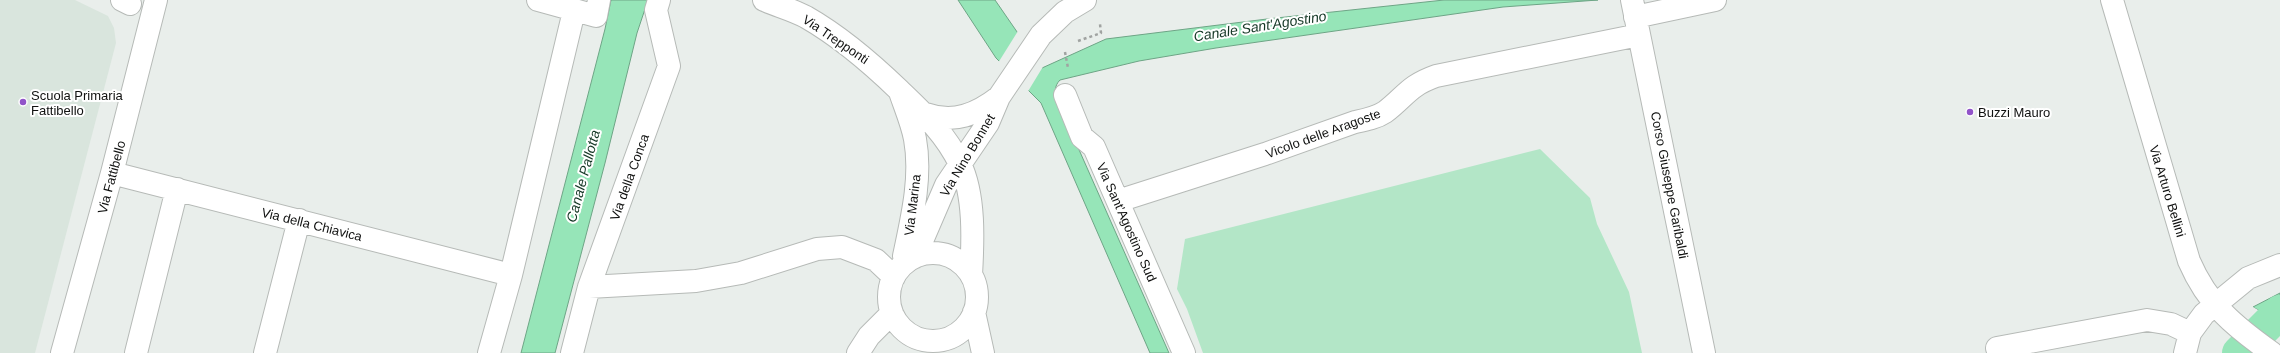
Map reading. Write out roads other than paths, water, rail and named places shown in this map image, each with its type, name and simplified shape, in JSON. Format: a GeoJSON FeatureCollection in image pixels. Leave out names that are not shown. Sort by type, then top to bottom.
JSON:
{"type":"FeatureCollection","features":[{"type":"Feature","properties":{"kind":"street","name":"Via Fattibello"},"geometry":{"type":"LineString","coordinates":[[62,353],[112,173],[156,0]]}},
{"type":"Feature","properties":{"kind":"street"},"geometry":{"type":"LineString","coordinates":[[538,0],[574,11],[597,8]]}},
{"type":"Feature","properties":{"kind":"street","name":"Via della Conca"},"geometry":{"type":"LineString","coordinates":[[572,353],[589,287],[669,66],[656,10],[659,0]]}},
{"type":"Feature","properties":{"kind":"street","name":"Via Trepponti"},"geometry":{"type":"LineString","coordinates":[[764,0],[806,17],[853,48],[900,90]]}},
{"type":"Feature","properties":{"kind":"street","name":"Via Nino Bonnet"},"geometry":{"type":"LineString","coordinates":[[904,267],[946,185],[988,123],[999,97],[1041,35],[1065,12],[1085,0]]}},
{"type":"Feature","properties":{"kind":"street","name":"Vicolo delle Aragoste"},"geometry":{"type":"LineString","coordinates":[[1118,201],[1265,154],[1355,122],[1370,119],[1385,112],[1411,87],[1436,76],[1635,18],[1715,0]]}},
{"type":"Feature","properties":{"kind":"street","name":"Via Arturo Bellini"},"geometry":{"type":"LineString","coordinates":[[2112,0],[2189,261],[2200,285],[2215,304],[2236,327],[2271,352]]}},
{"type":"Feature","properties":{"kind":"street"},"geometry":{"type":"LineString","coordinates":[[489,353],[511,275],[574,11]]}},
{"type":"Feature","properties":{"kind":"street","name":"Corso Giuseppe Garibaldi"},"geometry":{"type":"LineString","coordinates":[[1635,18],[1704,353]]}},
{"type":"Feature","properties":{"kind":"street"},"geometry":{"type":"LineString","coordinates":[[900,90],[926,114],[944,134],[960,165],[968,186],[973,245],[971,275]]}},
{"type":"Feature","properties":{"kind":"street","name":"Via Marina"},"geometry":{"type":"LineString","coordinates":[[900,90],[915,138],[917,168],[917,184],[904,267]]}},
{"type":"Feature","properties":{"kind":"street","name":"Via Sant'Agostino Sud"},"geometry":{"type":"LineString","coordinates":[[1065,95],[1082,137],[1094,147],[1184,353]]}},
{"type":"Feature","properties":{"kind":"street","name":"Via Nino Bonnet"},"geometry":{"type":"LineString","coordinates":[[926,114],[938,118],[966,117],[999,97]]}},
{"type":"Feature","properties":{"kind":"street","name":"Via della Chiavica"},"geometry":{"type":"LineString","coordinates":[[112,173],[511,275]]}},
{"type":"Feature","properties":{"kind":"street"},"geometry":{"type":"LineString","coordinates":[[136,353],[177,189]]}},
{"type":"Feature","properties":{"kind":"street"},"geometry":{"type":"LineString","coordinates":[[265,353],[299,220]]}},
{"type":"Feature","properties":{"kind":"street"},"geometry":{"type":"LineString","coordinates":[[589,287],[696,282],[741,273],[817,249],[842,247],[876,260],[904,267],[936,253],[946,255],[960,262],[971,275],[977,293],[974,312],[983,353]]}},
{"type":"Feature","properties":{"kind":"street"},"geometry":{"type":"LineString","coordinates":[[1997,348],[2147,320],[2171,324],[2188,343],[2204,314],[2215,304],[2248,278],[2280,265]]}},
{"type":"Feature","properties":{"kind":"street"},"geometry":{"type":"LineString","coordinates":[[904,267],[890,297],[892,313],[900,325],[908,332],[925,340],[944,353]]}},
{"type":"Feature","properties":{"kind":"street"},"geometry":{"type":"LineString","coordinates":[[925,340],[940,340],[955,335],[966,325],[974,312]]}},
{"type":"Feature","properties":{"kind":"street"},"geometry":{"type":"LineString","coordinates":[[858,353],[869,336],[892,313]]}},
{"type":"Feature","properties":{"kind":"water","name":"Canale Pallotta"},"geometry":{"type":"Polygon","coordinates":[[[611,0],[648,0],[637,33],[605,163],[555,353],[521,353],[605,29],[611,0]]]}},
{"type":"Feature","properties":{"kind":"water"},"geometry":{"type":"Polygon","coordinates":[[[958,0],[995,0],[1042,68],[1106,39],[1267,19],[1444,0],[1598,0],[1503,7],[1216,48],[1139,61],[1060,80],[1056,89],[1057,100],[1169,353],[1150,353],[1041,103],[996,58],[958,0]]]}},
{"type":"Feature","properties":{"kind":"water"},"geometry":{"type":"Polygon","coordinates":[[[2280,293],[2280,323],[2253,307],[2280,293]]]}},
{"type":"Feature","properties":{"kind":"waterway","name":"Canale Sant'Agostino"},"geometry":{"type":"LineString","coordinates":[[2239,353],[2280,312]]}},
{"type":"Feature","properties":{"kind":"place","name":"Scuola Primaria Fattibello"},"geometry":{"type":"Point","coordinates":[23,102]}},
{"type":"Feature","properties":{"kind":"place","name":"Buzzi Mauro"},"geometry":{"type":"Point","coordinates":[1970,112]}}]}
